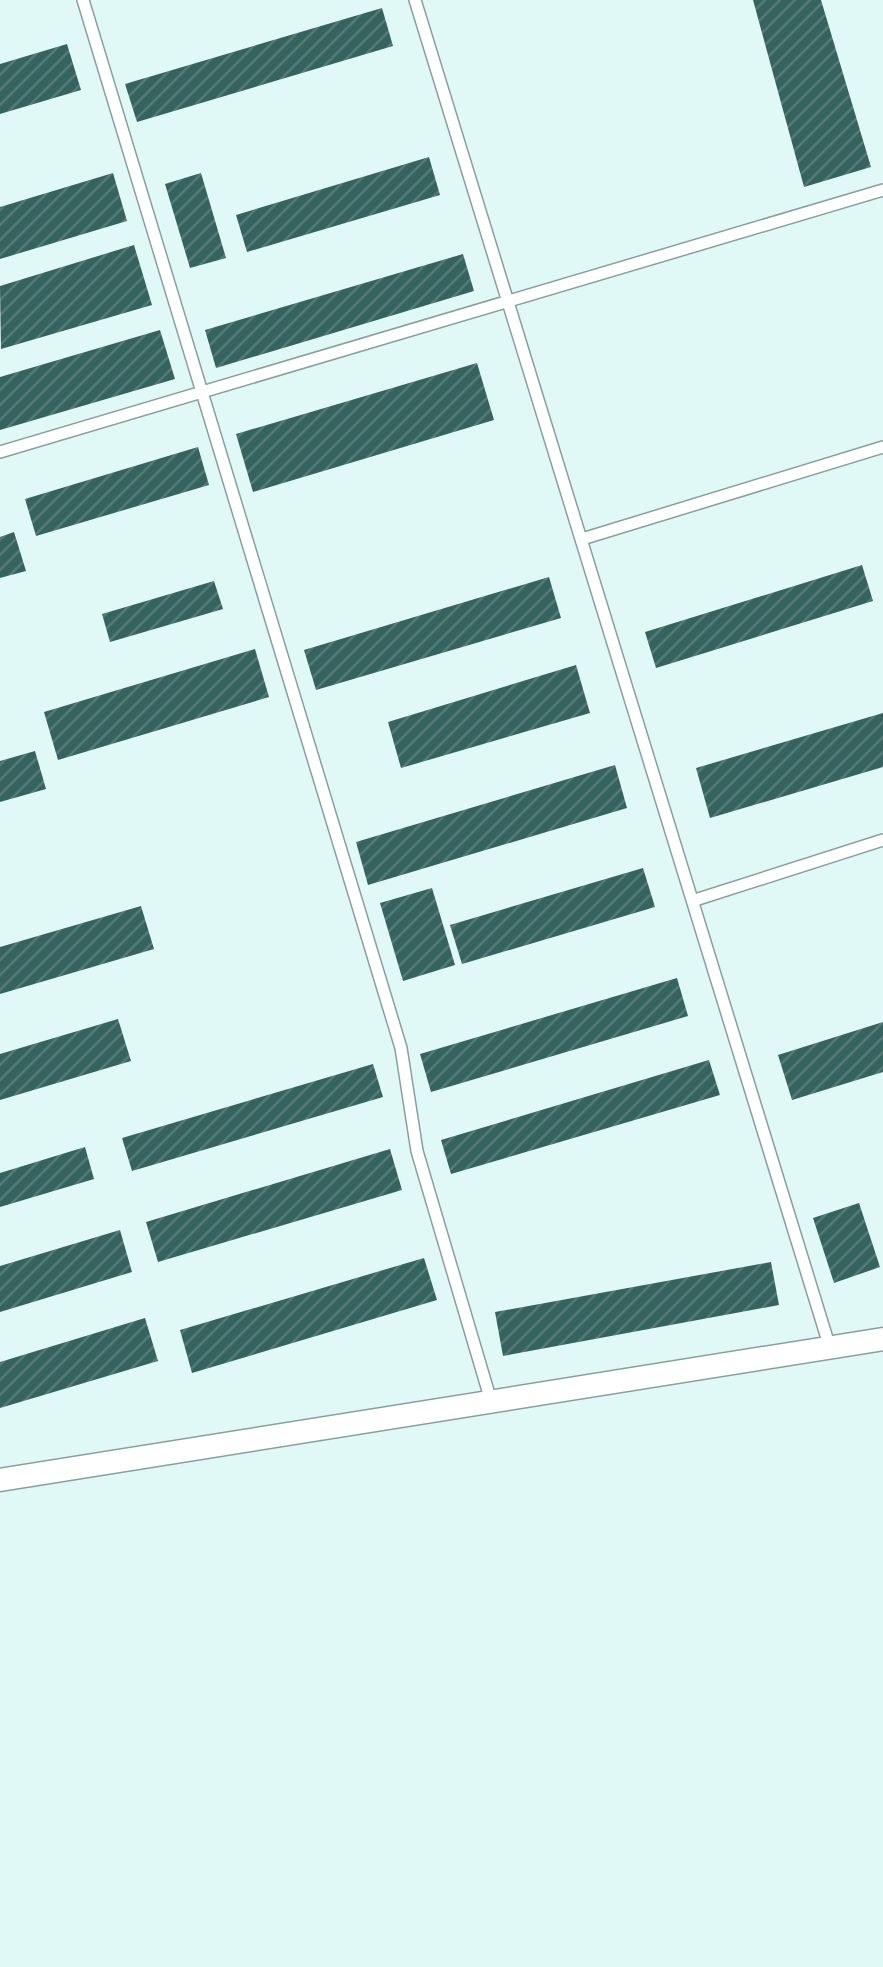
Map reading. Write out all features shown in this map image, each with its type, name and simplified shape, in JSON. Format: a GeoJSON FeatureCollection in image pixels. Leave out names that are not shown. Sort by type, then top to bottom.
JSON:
{"type":"FeatureCollection","features":[{"type":"Feature","properties":{"kind":"street"},"geometry":{"type":"LineString","coordinates":[[0,1480],[883,1339]]}},
{"type":"Feature","properties":{"kind":"lane"},"geometry":{"type":"LineString","coordinates":[[83,0],[401,1048],[417,1150],[492,1402]]}},
{"type":"Feature","properties":{"kind":"lane"},"geometry":{"type":"LineString","coordinates":[[416,0],[830,1348]]}},
{"type":"Feature","properties":{"kind":"lane"},"geometry":{"type":"LineString","coordinates":[[0,452],[883,190]]}},
{"type":"Feature","properties":{"kind":"lane"},"geometry":{"type":"LineString","coordinates":[[582,540],[883,446]]}},
{"type":"Feature","properties":{"kind":"lane"},"geometry":{"type":"LineString","coordinates":[[695,900],[883,840]]}},
{"type":"Feature","properties":{"kind":"building"},"geometry":{"type":"Polygon","coordinates":[[[753,0],[821,0],[871,167],[804,187],[753,0]]]}},
{"type":"Feature","properties":{"kind":"building"},"geometry":{"type":"Polygon","coordinates":[[[382,8],[393,46],[137,122],[125,84],[382,8]]]}},
{"type":"Feature","properties":{"kind":"building"},"geometry":{"type":"Polygon","coordinates":[[[67,44],[81,90],[0,114],[0,64],[67,44]]]}},
{"type":"Feature","properties":{"kind":"building"},"geometry":{"type":"Polygon","coordinates":[[[429,157],[440,195],[247,252],[236,215],[429,157]]]}},
{"type":"Feature","properties":{"kind":"building"},"geometry":{"type":"Polygon","coordinates":[[[113,173],[127,221],[0,259],[0,207],[113,173]]]}},
{"type":"Feature","properties":{"kind":"building"},"geometry":{"type":"Polygon","coordinates":[[[201,173],[226,258],[190,268],[165,184],[201,173]]]}},
{"type":"Feature","properties":{"kind":"building"},"geometry":{"type":"Polygon","coordinates":[[[134,245],[152,305],[1,349],[0,286],[134,245]]]}},
{"type":"Feature","properties":{"kind":"building"},"geometry":{"type":"Polygon","coordinates":[[[463,254],[474,291],[216,368],[205,330],[463,254]]]}},
{"type":"Feature","properties":{"kind":"building"},"geometry":{"type":"Polygon","coordinates":[[[160,330],[175,379],[0,430],[0,377],[160,330]]]}},
{"type":"Feature","properties":{"kind":"building"},"geometry":{"type":"Polygon","coordinates":[[[477,363],[494,420],[253,492],[236,434],[477,363]]]}},
{"type":"Feature","properties":{"kind":"building"},"geometry":{"type":"Polygon","coordinates":[[[198,447],[209,485],[36,536],[25,499],[198,447]]]}},
{"type":"Feature","properties":{"kind":"building"},"geometry":{"type":"Polygon","coordinates":[[[14,532],[26,571],[0,578],[0,537],[14,532]]]}},
{"type":"Feature","properties":{"kind":"building"},"geometry":{"type":"Polygon","coordinates":[[[862,565],[873,601],[656,668],[645,632],[862,565]]]}},
{"type":"Feature","properties":{"kind":"building"},"geometry":{"type":"Polygon","coordinates":[[[549,577],[561,618],[316,690],[304,650],[549,577]]]}},
{"type":"Feature","properties":{"kind":"building"},"geometry":{"type":"Polygon","coordinates":[[[214,581],[223,609],[110,642],[102,614],[214,581]]]}},
{"type":"Feature","properties":{"kind":"building"},"geometry":{"type":"Polygon","coordinates":[[[255,649],[269,697],[58,760],[44,712],[255,649]]]}},
{"type":"Feature","properties":{"kind":"building"},"geometry":{"type":"Polygon","coordinates":[[[576,665],[590,713],[401,768],[388,722],[576,665]]]}},
{"type":"Feature","properties":{"kind":"building"},"geometry":{"type":"Polygon","coordinates":[[[883,713],[883,767],[710,818],[696,768],[883,713]]]}},
{"type":"Feature","properties":{"kind":"building"},"geometry":{"type":"Polygon","coordinates":[[[35,751],[46,789],[0,802],[0,761],[35,751]]]}},
{"type":"Feature","properties":{"kind":"building"},"geometry":{"type":"Polygon","coordinates":[[[615,765],[627,808],[368,885],[356,842],[615,765]]]}},
{"type":"Feature","properties":{"kind":"building"},"geometry":{"type":"Polygon","coordinates":[[[643,868],[655,907],[462,964],[450,925],[643,868]]]}},
{"type":"Feature","properties":{"kind":"building"},"geometry":{"type":"Polygon","coordinates":[[[432,888],[455,965],[403,981],[380,903],[432,888]]]}},
{"type":"Feature","properties":{"kind":"building"},"geometry":{"type":"Polygon","coordinates":[[[141,906],[154,949],[0,994],[0,947],[141,906]]]}},
{"type":"Feature","properties":{"kind":"building"},"geometry":{"type":"Polygon","coordinates":[[[677,978],[688,1016],[431,1092],[420,1054],[677,978]]]}},
{"type":"Feature","properties":{"kind":"building"},"geometry":{"type":"Polygon","coordinates":[[[118,1019],[131,1061],[0,1100],[0,1054],[118,1019]]]}},
{"type":"Feature","properties":{"kind":"building"},"geometry":{"type":"Polygon","coordinates":[[[883,1022],[883,1072],[792,1100],[778,1055],[883,1022]]]}},
{"type":"Feature","properties":{"kind":"building"},"geometry":{"type":"Polygon","coordinates":[[[709,1060],[720,1095],[451,1174],[441,1140],[709,1060]]]}},
{"type":"Feature","properties":{"kind":"building"},"geometry":{"type":"Polygon","coordinates":[[[373,1064],[383,1097],[132,1171],[122,1138],[373,1064]]]}},
{"type":"Feature","properties":{"kind":"building"},"geometry":{"type":"Polygon","coordinates":[[[85,1147],[94,1179],[0,1207],[0,1173],[85,1147]]]}},
{"type":"Feature","properties":{"kind":"building"},"geometry":{"type":"Polygon","coordinates":[[[390,1149],[402,1190],[158,1262],[146,1222],[390,1149]]]}},
{"type":"Feature","properties":{"kind":"building"},"geometry":{"type":"Polygon","coordinates":[[[859,1203],[880,1267],[834,1283],[813,1218],[859,1203]]]}},
{"type":"Feature","properties":{"kind":"building"},"geometry":{"type":"Polygon","coordinates":[[[120,1230],[132,1272],[0,1312],[0,1266],[120,1230]]]}},
{"type":"Feature","properties":{"kind":"building"},"geometry":{"type":"Polygon","coordinates":[[[424,1258],[437,1300],[192,1373],[180,1330],[424,1258]]]}},
{"type":"Feature","properties":{"kind":"building"},"geometry":{"type":"Polygon","coordinates":[[[771,1262],[779,1305],[503,1356],[495,1312],[771,1262]]]}},
{"type":"Feature","properties":{"kind":"building"},"geometry":{"type":"Polygon","coordinates":[[[145,1318],[158,1361],[0,1408],[0,1362],[145,1318]]]}}]}
